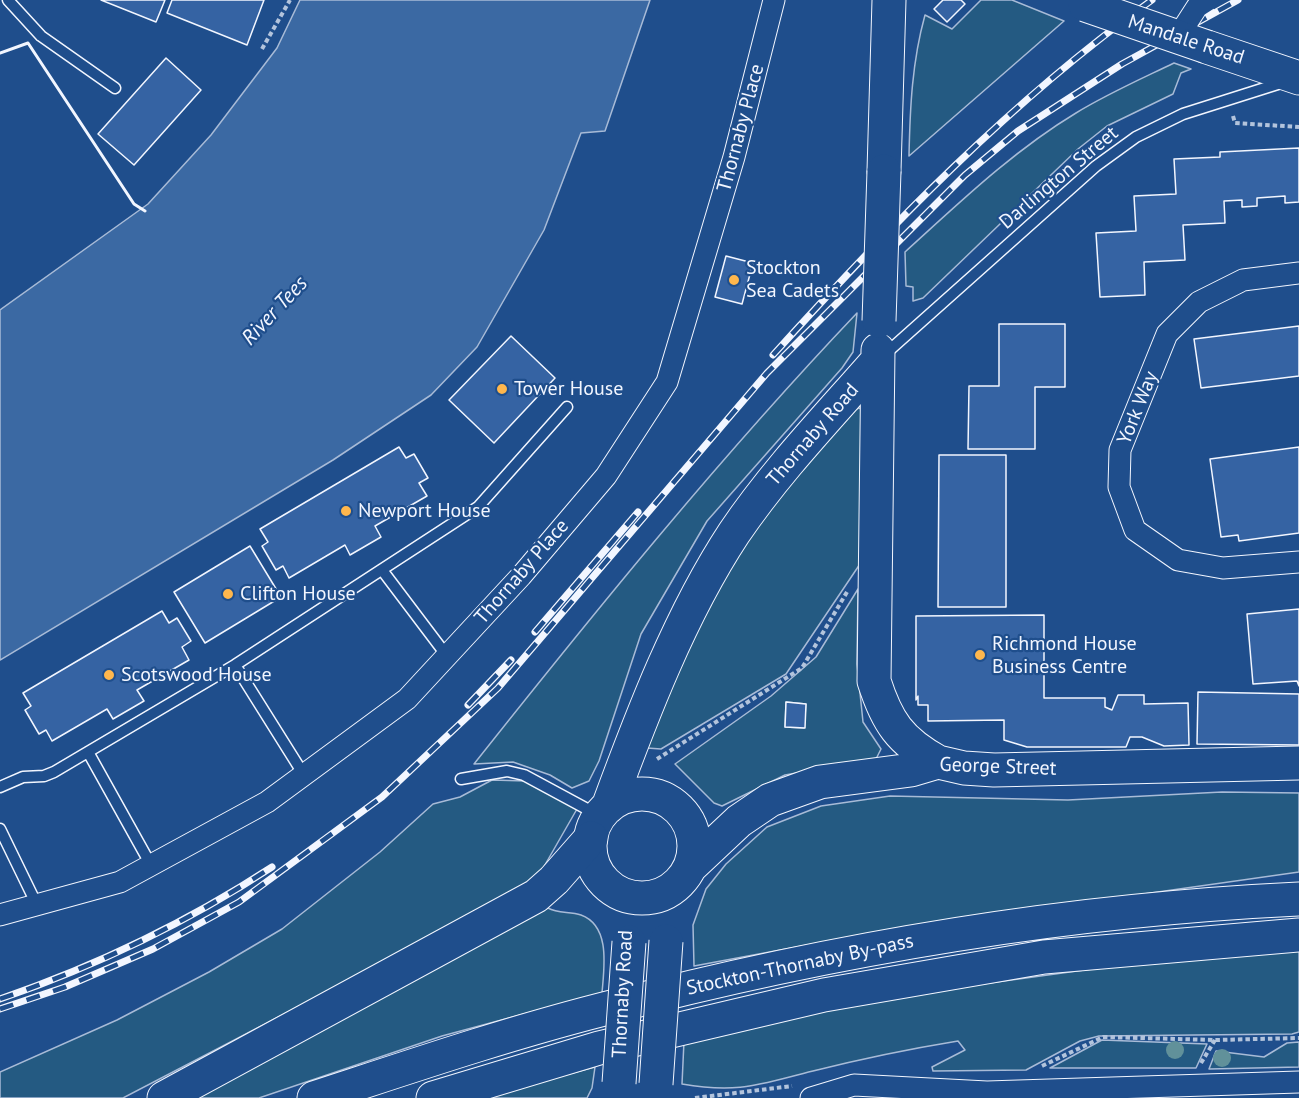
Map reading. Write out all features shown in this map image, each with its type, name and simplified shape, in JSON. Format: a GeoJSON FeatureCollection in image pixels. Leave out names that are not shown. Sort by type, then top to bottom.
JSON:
{"type":"FeatureCollection","features":[{"type":"Feature","properties":{"kind":"main road"},"geometry":{"type":"LineString","coordinates":[[912,0],[890,16],[877,361],[874,681],[885,713],[900,736],[938,762]]}},
{"type":"Feature","properties":{"kind":"main road","name":"Mandale Road"},"geometry":{"type":"LineString","coordinates":[[1079,2],[1298,76]]}},
{"type":"Feature","properties":{"kind":"main road","name":"Thornaby Road"},"geometry":{"type":"LineString","coordinates":[[600,820],[672,651],[716,563],[771,483],[877,361]]}},
{"type":"Feature","properties":{"kind":"main road","name":"George Street"},"geometry":{"type":"LineString","coordinates":[[684,876],[740,820],[770,800],[820,782],[910,770],[938,762],[964,768],[994,770],[1299,764]]}},
{"type":"Feature","properties":{"kind":"main road"},"geometry":{"type":"LineString","coordinates":[[164,1098],[536,896],[554,880],[600,820],[623,798],[640,794],[657,796],[673,804],[685,817],[693,832],[694,850],[684,876],[664,894],[648,898],[632,897],[617,891],[604,882],[595,869],[591,854],[600,820]]}},
{"type":"Feature","properties":{"kind":"main road","name":"Thornaby Road"},"geometry":{"type":"LineString","coordinates":[[655,1091],[668,918],[684,876]]}},
{"type":"Feature","properties":{"kind":"main road","name":"Thornaby Road"},"geometry":{"type":"LineString","coordinates":[[617,891],[626,914],[629,942],[618,1091]]}},
{"type":"Feature","properties":{"kind":"main road","name":"Stockton-Thornaby By-pass"},"geometry":{"type":"LineString","coordinates":[[314,1098],[597,1010],[785,966],[1006,927],[1124,911],[1299,899]]}},
{"type":"Feature","properties":{"kind":"main road","name":"Stockton-Thornaby By-pass"},"geometry":{"type":"LineString","coordinates":[[433,1098],[600,1048],[824,995],[1044,957],[1299,935]]}},
{"type":"Feature","properties":{"kind":"street","name":"Thornaby Place"},"geometry":{"type":"LineString","coordinates":[[0,915],[120,882],[267,802],[407,699],[521,576],[606,476],[667,382],[734,157],[774,0]]}},
{"type":"Feature","properties":{"kind":"street"},"geometry":{"type":"LineString","coordinates":[[1192,42],[1197,8],[1208,0]]}},
{"type":"Feature","properties":{"kind":"street","name":"York Way"},"geometry":{"type":"LineString","coordinates":[[1299,273],[1243,280],[1199,302],[1167,334],[1120,450],[1119,487],[1135,530],[1178,560],[1223,568],[1299,562]]}},
{"type":"Feature","properties":{"kind":"street"},"geometry":{"type":"LineString","coordinates":[[811,1098],[843,1093],[854,1085],[987,1095],[1187,1092],[1299,1082]]}},
{"type":"Feature","properties":{"kind":"lane"},"geometry":{"type":"LineString","coordinates":[[8,0],[41,36],[115,88]]}},
{"type":"Feature","properties":{"kind":"lane","name":"Darlington Street"},"geometry":{"type":"LineString","coordinates":[[877,361],[1096,165],[1136,136],[1183,114],[1298,76]]}},
{"type":"Feature","properties":{"kind":"lane"},"geometry":{"type":"LineString","coordinates":[[0,787],[22,777],[44,776],[54,772],[235,665],[478,507],[567,407]]}},
{"type":"Feature","properties":{"kind":"lane"},"geometry":{"type":"LineString","coordinates":[[382,570],[447,656]]}},
{"type":"Feature","properties":{"kind":"lane"},"geometry":{"type":"LineString","coordinates":[[235,665],[304,775]]}},
{"type":"Feature","properties":{"kind":"lane"},"geometry":{"type":"LineString","coordinates":[[88,752],[151,865]]}},
{"type":"Feature","properties":{"kind":"lane"},"geometry":{"type":"LineString","coordinates":[[461,780],[507,771],[524,775],[600,820]]}},
{"type":"Feature","properties":{"kind":"lane"},"geometry":{"type":"LineString","coordinates":[[0,829],[37,905]]}},
{"type":"Feature","properties":{"kind":"path"},"geometry":{"type":"LineString","coordinates":[[262,50],[290,0]]}},
{"type":"Feature","properties":{"kind":"path"},"geometry":{"type":"LineString","coordinates":[[625,761],[645,767],[802,668],[848,591]]}},
{"type":"Feature","properties":{"kind":"path"},"geometry":{"type":"LineString","coordinates":[[1040,1067],[1104,1038],[1215,1041],[1299,1038]]}},
{"type":"Feature","properties":{"kind":"path"},"geometry":{"type":"LineString","coordinates":[[695,1098],[791,1086]]}},
{"type":"Feature","properties":{"kind":"shaded area"},"geometry":{"type":"Polygon","coordinates":[[[981,0],[1012,0],[1064,21],[909,156],[912,85],[925,15],[952,29],[981,0]]]}},
{"type":"Feature","properties":{"kind":"shaded area"},"geometry":{"type":"Polygon","coordinates":[[[1174,63],[1191,69],[1181,73],[1173,94],[1107,126],[1078,149],[923,298],[913,301],[913,287],[906,286],[905,252],[987,178],[1030,144],[1100,99],[1174,63]]]}},
{"type":"Feature","properties":{"kind":"shaded area"},"geometry":{"type":"Polygon","coordinates":[[[857,313],[853,352],[842,368],[707,521],[641,634],[599,761],[589,781],[572,788],[550,775],[513,762],[474,764],[708,478],[857,313]]]}},
{"type":"Feature","properties":{"kind":"shaded area"},"geometry":{"type":"Polygon","coordinates":[[[859,408],[865,411],[862,561],[786,674],[661,749],[647,748],[696,632],[741,548],[793,479],[854,410],[859,408]]]}},
{"type":"Feature","properties":{"kind":"shaded area"},"geometry":{"type":"Polygon","coordinates":[[[858,589],[857,664],[863,722],[881,749],[876,759],[785,775],[722,806],[714,803],[675,764],[771,696],[816,657],[858,589]],[[786,702],[785,727],[804,728],[806,704],[786,702]]]}},
{"type":"Feature","properties":{"kind":"shaded area"},"geometry":{"type":"Polygon","coordinates":[[[492,780],[526,781],[577,809],[534,884],[123,1098],[0,1098],[0,1072],[117,1020],[209,972],[282,929],[380,852],[433,804],[460,797],[492,780]]]}},
{"type":"Feature","properties":{"kind":"shaded area"},"geometry":{"type":"Polygon","coordinates":[[[1222,792],[1299,793],[1299,872],[883,931],[694,966],[693,925],[706,889],[726,864],[767,827],[821,806],[890,796],[1068,800],[1222,792]]]}},
{"type":"Feature","properties":{"kind":"shaded area"},"geometry":{"type":"Polygon","coordinates":[[[548,908],[581,915],[591,920],[597,928],[604,949],[602,993],[442,1036],[259,1098],[174,1098],[548,908]]]}},
{"type":"Feature","properties":{"kind":"shaded area"},"geometry":{"type":"Polygon","coordinates":[[[1299,949],[1299,1032],[1292,1034],[1099,1036],[1080,1041],[1026,1070],[933,1071],[932,1067],[965,1050],[958,1041],[867,1058],[749,1086],[719,1088],[682,1084],[684,1041],[851,1005],[982,984],[1099,968],[1299,949]]]}},
{"type":"Feature","properties":{"kind":"shaded area"},"geometry":{"type":"Polygon","coordinates":[[[1102,1040],[1207,1044],[1196,1068],[1050,1068],[1102,1040]]]}},
{"type":"Feature","properties":{"kind":"shaded area"},"geometry":{"type":"Polygon","coordinates":[[[1299,1042],[1299,1067],[1209,1069],[1216,1051],[1264,1057],[1287,1043],[1299,1042]]]}},
{"type":"Feature","properties":{"kind":"shaded area"},"geometry":{"type":"Polygon","coordinates":[[[595,1067],[592,1088],[587,1098],[478,1098],[595,1067]]]}},
{"type":"Feature","properties":{"kind":"water","name":"River Tees"},"geometry":{"type":"Polygon","coordinates":[[[300,0],[650,0],[605,131],[581,133],[544,230],[477,347],[431,395],[333,460],[0,660],[0,310],[148,204],[211,135],[277,48],[300,0]]]}},
{"type":"Feature","properties":{"kind":"building"},"geometry":{"type":"Polygon","coordinates":[[[101,0],[165,0],[156,22],[101,0]]]}},
{"type":"Feature","properties":{"kind":"building"},"geometry":{"type":"Polygon","coordinates":[[[172,0],[264,0],[247,45],[167,13],[172,0]]]}},
{"type":"Feature","properties":{"kind":"building"},"geometry":{"type":"Polygon","coordinates":[[[943,0],[961,0],[965,4],[947,22],[934,9],[943,0]]]}},
{"type":"Feature","properties":{"kind":"building"},"geometry":{"type":"Polygon","coordinates":[[[166,58],[201,90],[134,165],[98,134],[166,58]]]}},
{"type":"Feature","properties":{"kind":"building"},"geometry":{"type":"Polygon","coordinates":[[[1299,148],[1299,202],[1285,203],[1285,196],[1257,198],[1257,206],[1242,207],[1242,200],[1224,201],[1225,223],[1183,225],[1185,260],[1144,262],[1145,295],[1100,297],[1096,233],[1136,231],[1134,196],[1176,194],[1174,159],[1220,157],[1220,152],[1299,148]]]}},
{"type":"Feature","properties":{"kind":"building","name":"Stockton Sea Cadets"},"geometry":{"type":"Polygon","coordinates":[[[726,256],[753,263],[742,304],[715,297],[726,256]]]}},
{"type":"Feature","properties":{"kind":"building"},"geometry":{"type":"Polygon","coordinates":[[[999,324],[1065,324],[1065,387],[1035,387],[1035,449],[968,449],[969,386],[999,386],[999,324]]]}},
{"type":"Feature","properties":{"kind":"building"},"geometry":{"type":"Polygon","coordinates":[[[1299,326],[1299,376],[1201,388],[1194,339],[1299,326]]]}},
{"type":"Feature","properties":{"kind":"building","name":"Tower House"},"geometry":{"type":"Polygon","coordinates":[[[511,336],[555,378],[494,443],[449,400],[511,336]]]}},
{"type":"Feature","properties":{"kind":"building","name":"Newport House"},"geometry":{"type":"Polygon","coordinates":[[[399,447],[406,458],[414,454],[428,478],[419,483],[427,496],[375,526],[381,537],[350,555],[345,545],[289,578],[283,566],[276,570],[262,546],[268,542],[260,529],[399,447]]]}},
{"type":"Feature","properties":{"kind":"building"},"geometry":{"type":"Polygon","coordinates":[[[1299,447],[1299,533],[1239,541],[1238,535],[1221,537],[1210,459],[1299,447]]]}},
{"type":"Feature","properties":{"kind":"building"},"geometry":{"type":"Polygon","coordinates":[[[939,455],[1006,455],[1006,607],[938,607],[939,455]]]}},
{"type":"Feature","properties":{"kind":"building","name":"Clifton House"},"geometry":{"type":"Polygon","coordinates":[[[250,546],[281,597],[205,643],[174,592],[250,546]]]}},
{"type":"Feature","properties":{"kind":"building"},"geometry":{"type":"Polygon","coordinates":[[[1299,609],[1299,686],[1297,681],[1253,684],[1247,614],[1299,609]]]}},
{"type":"Feature","properties":{"kind":"building","name":"Scotswood House"},"geometry":{"type":"Polygon","coordinates":[[[162,611],[169,623],[177,618],[191,641],[182,647],[189,660],[137,690],[144,701],[113,719],[107,709],[52,741],[46,730],[39,734],[25,710],[31,706],[23,693],[162,611]]]}},
{"type":"Feature","properties":{"kind":"building","name":"Richmond House Business Centre"},"geometry":{"type":"Polygon","coordinates":[[[1044,615],[1044,698],[1105,698],[1105,707],[1112,710],[1118,695],[1144,695],[1144,704],[1188,703],[1189,745],[1164,746],[1142,737],[1130,737],[1126,747],[1027,747],[1004,740],[1004,720],[928,721],[928,705],[918,705],[918,696],[916,700],[916,616],[1044,615]]]}},
{"type":"Feature","properties":{"kind":"building"},"geometry":{"type":"Polygon","coordinates":[[[1198,692],[1299,694],[1299,745],[1197,744],[1198,692]]]}},
{"type":"Feature","properties":{"kind":"building"},"geometry":{"type":"Polygon","coordinates":[[[786,702],[806,704],[805,728],[785,727],[786,702]]]}},
{"type":"Feature","properties":{"kind":"railway"},"geometry":{"type":"LineString","coordinates":[[773,355],[861,260],[953,167],[1050,80],[1152,0]]}},
{"type":"Feature","properties":{"kind":"railway"},"geometry":{"type":"LineString","coordinates":[[0,1009],[65,987],[153,949],[239,902],[382,797],[498,688],[767,373],[965,175],[1018,131],[1122,64],[1238,0]]}},
{"type":"Feature","properties":{"kind":"railway"},"geometry":{"type":"LineString","coordinates":[[535,632],[638,512]]}},
{"type":"Feature","properties":{"kind":"railway"},"geometry":{"type":"LineString","coordinates":[[468,705],[511,660]]}},
{"type":"Feature","properties":{"kind":"railway"},"geometry":{"type":"LineString","coordinates":[[0,999],[140,942],[207,907],[272,867]]}},
{"type":"Feature","properties":{"kind":"wall"},"geometry":{"type":"LineString","coordinates":[[0,53],[28,43],[134,204],[145,211]]}},
{"type":"Feature","properties":{"kind":"place","name":"Stockton Sea Cadets"},"geometry":{"type":"Point","coordinates":[734,280]}},
{"type":"Feature","properties":{"kind":"place","name":"Tower House"},"geometry":{"type":"Point","coordinates":[502,389]}},
{"type":"Feature","properties":{"kind":"place","name":"Newport House"},"geometry":{"type":"Point","coordinates":[346,511]}},
{"type":"Feature","properties":{"kind":"place","name":"Clifton House"},"geometry":{"type":"Point","coordinates":[228,594]}},
{"type":"Feature","properties":{"kind":"place","name":"Richmond House Business Centre"},"geometry":{"type":"Point","coordinates":[980,655]}},
{"type":"Feature","properties":{"kind":"place","name":"Scotswood House"},"geometry":{"type":"Point","coordinates":[109,675]}}]}
